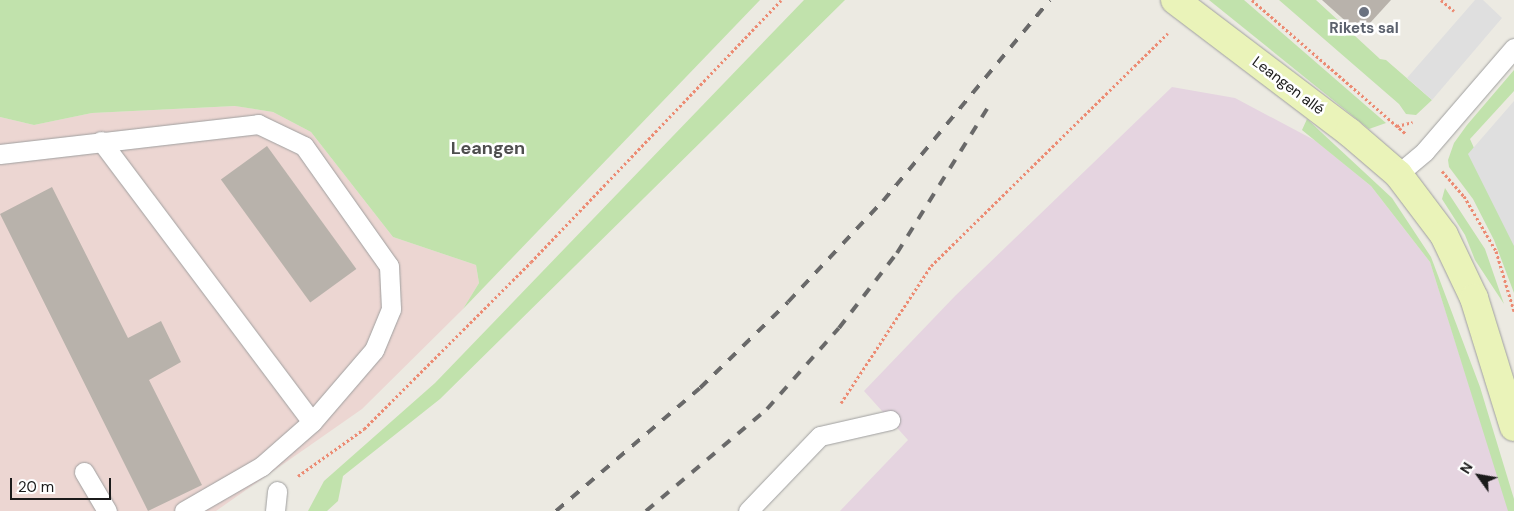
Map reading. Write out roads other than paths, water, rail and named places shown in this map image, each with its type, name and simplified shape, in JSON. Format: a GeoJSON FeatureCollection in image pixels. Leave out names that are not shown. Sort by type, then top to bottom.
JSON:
{"type":"FeatureCollection","features":[{"type":"Feature","properties":{"kind":"street","name":"Leangen allé"},"geometry":{"type":"LineString","coordinates":[[1182,6],[1349,132],[1398,174],[1444,235],[1465,280],[1514,427]]}},
{"type":"Feature","properties":{"kind":"lane"},"geometry":{"type":"LineString","coordinates":[[1398,174],[1424,151],[1514,48]]}},
{"type":"Feature","properties":{"kind":"lane"},"geometry":{"type":"LineString","coordinates":[[0,154],[100,140],[258,124],[304,146],[389,266],[391,309],[374,350],[312,422],[262,466],[184,511]]}},
{"type":"Feature","properties":{"kind":"lane"},"geometry":{"type":"LineString","coordinates":[[100,140],[312,422]]}},
{"type":"Feature","properties":{"kind":"lane"},"geometry":{"type":"LineString","coordinates":[[748,511],[820,436],[890,420]]}},
{"type":"Feature","properties":{"kind":"lane"},"geometry":{"type":"LineString","coordinates":[[84,472],[107,511]]}},
{"type":"Feature","properties":{"kind":"lane"},"geometry":{"type":"LineString","coordinates":[[275,511],[277,491]]}},
{"type":"Feature","properties":{"kind":"railway"},"geometry":{"type":"LineString","coordinates":[[556,511],[700,388],[788,302],[883,201],[1050,0]]}},
{"type":"Feature","properties":{"kind":"railway"},"geometry":{"type":"LineString","coordinates":[[646,511],[767,409],[839,328],[897,253],[989,106]]}},
{"type":"Feature","properties":{"kind":"place","name":"Rikets sal"},"geometry":{"type":"Point","coordinates":[1364,12]}},
{"type":"Feature","properties":{"kind":"district","name":"Leangen"},"geometry":{"type":"Point","coordinates":[488,148]}}]}
